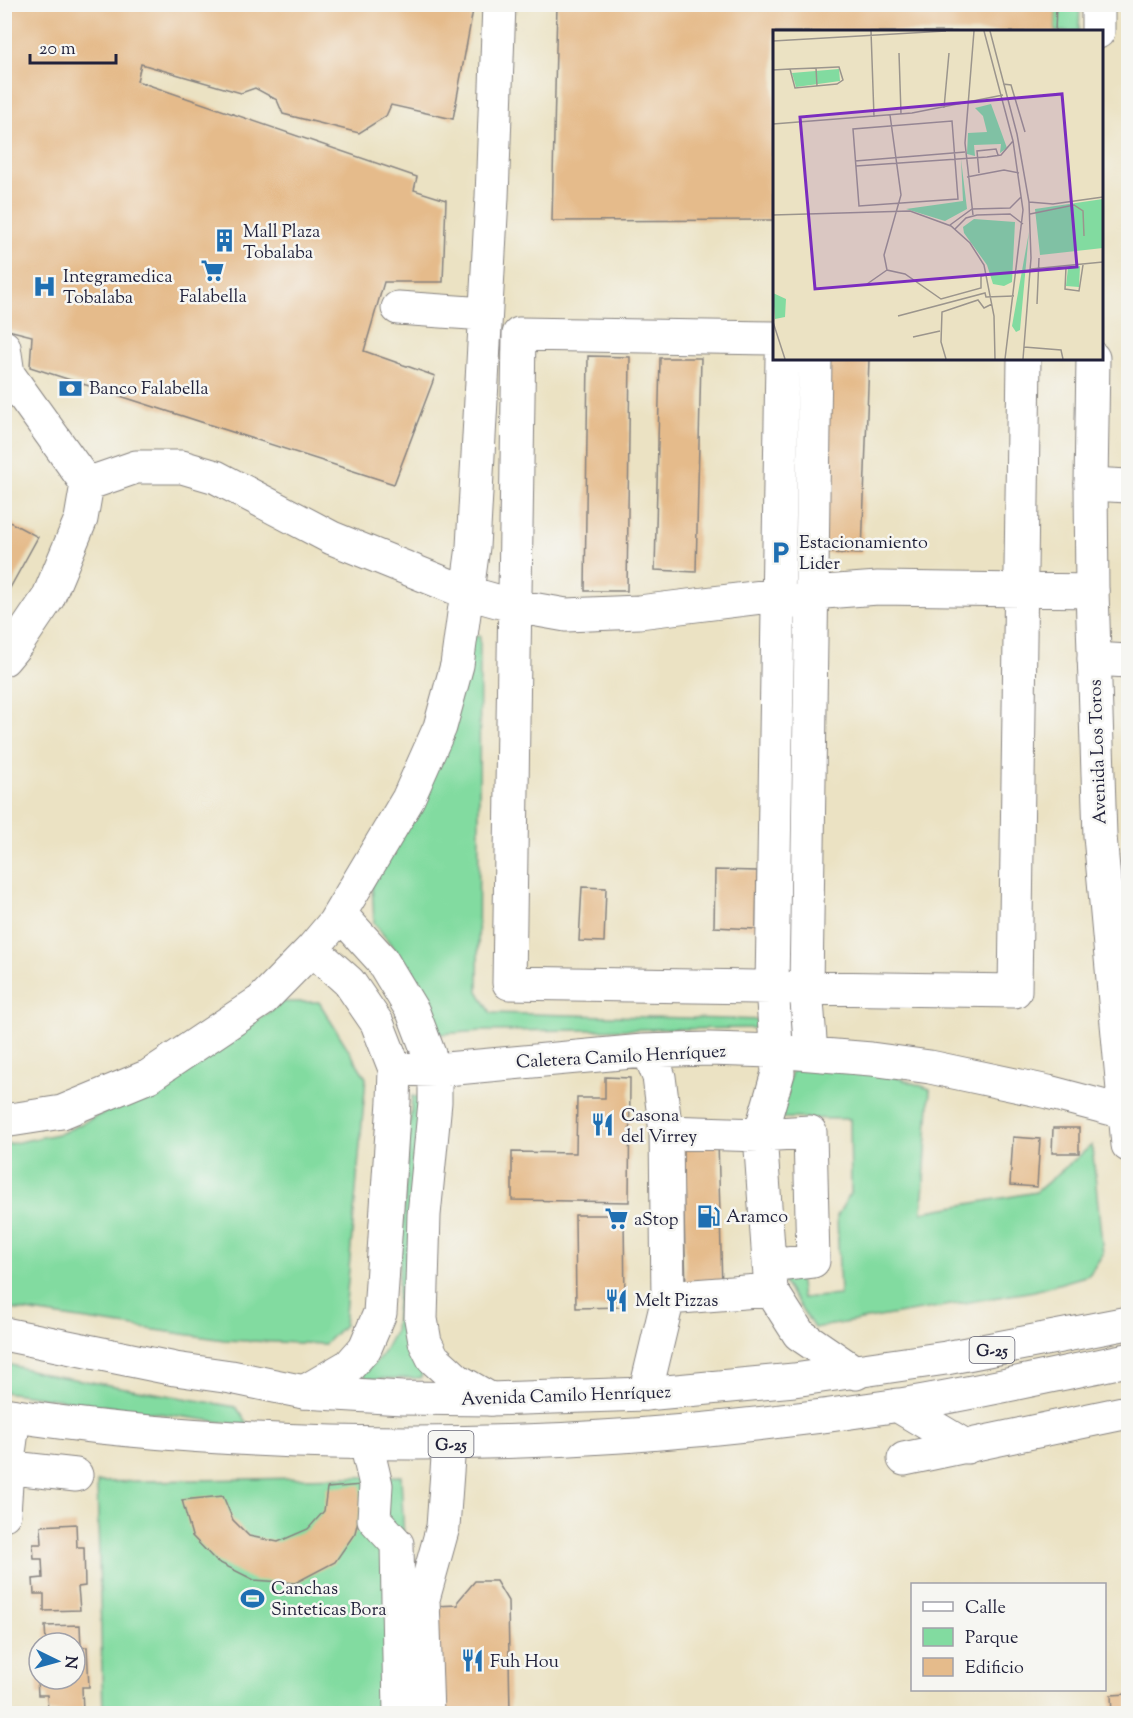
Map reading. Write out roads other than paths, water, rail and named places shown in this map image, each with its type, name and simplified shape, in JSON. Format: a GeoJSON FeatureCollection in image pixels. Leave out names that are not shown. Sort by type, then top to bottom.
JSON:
{"type":"FeatureCollection","features":[{"type":"Feature","properties":{"kind":"main road"},"geometry":{"type":"LineString","coordinates":[[4,1121],[62,1112],[149,1076],[261,1001],[312,949],[340,914],[408,800],[440,727],[457,665],[468,593],[473,547],[499,4]]}},
{"type":"Feature","properties":{"kind":"main road"},"geometry":{"type":"LineString","coordinates":[[1098,4],[1098,30]]}},
{"type":"Feature","properties":{"kind":"main road"},"geometry":{"type":"LineString","coordinates":[[398,308],[485,314]]}},
{"type":"Feature","properties":{"kind":"main road"},"geometry":{"type":"LineString","coordinates":[[773,338],[519,334],[509,983],[1015,991],[1024,360]]}},
{"type":"Feature","properties":{"kind":"main road"},"geometry":{"type":"LineString","coordinates":[[4,347],[8,374],[87,484],[81,519],[48,598],[19,641],[4,658]]}},
{"type":"Feature","properties":{"kind":"main road"},"geometry":{"type":"LineString","coordinates":[[782,360],[772,987],[778,1073],[760,1135],[770,1278],[799,1334],[855,1373]]}},
{"type":"Feature","properties":{"kind":"main road"},"geometry":{"type":"LineString","coordinates":[[811,1053],[806,988],[815,360]]}},
{"type":"Feature","properties":{"kind":"main road","name":"Avenida Los Toros"},"geometry":{"type":"LineString","coordinates":[[1093,360],[1092,591],[1100,836],[1119,946],[1128,1145]]}},
{"type":"Feature","properties":{"kind":"main road"},"geometry":{"type":"LineString","coordinates":[[87,484],[135,467],[182,467],[216,477],[332,538],[468,593],[515,606],[566,615],[639,612],[778,595],[788,602],[804,601],[812,593],[878,588],[1092,591]]}},
{"type":"Feature","properties":{"kind":"main road"},"geometry":{"type":"LineString","coordinates":[[1091,484],[1128,486]]}},
{"type":"Feature","properties":{"kind":"main road"},"geometry":{"type":"LineString","coordinates":[[1094,659],[1128,661]]}},
{"type":"Feature","properties":{"kind":"main road"},"geometry":{"type":"LineString","coordinates":[[340,914],[381,959],[413,1012],[435,1070],[435,1102],[424,1215],[421,1319],[424,1342],[433,1358],[457,1380],[490,1399]]}},
{"type":"Feature","properties":{"kind":"main road"},"geometry":{"type":"LineString","coordinates":[[304,1392],[350,1365],[365,1348],[381,1313],[395,1069],[377,1023],[348,982],[312,949]]}},
{"type":"Feature","properties":{"kind":"main road"},"geometry":{"type":"LineString","coordinates":[[643,1051],[652,1059],[659,1077],[666,1132],[668,1298],[645,1394]]}},
{"type":"Feature","properties":{"kind":"main road","name":"Caletera Camilo Henríquez"},"geometry":{"type":"LineString","coordinates":[[395,1069],[435,1070],[643,1051],[811,1053],[930,1067],[1039,1089],[1126,1112]]}},
{"type":"Feature","properties":{"kind":"main road"},"geometry":{"type":"LineString","coordinates":[[666,1132],[760,1135],[810,1132],[813,1261],[770,1278],[668,1298]]}},
{"type":"Feature","properties":{"kind":"main road","name":"Avenida Camilo Henríquez"},"geometry":{"type":"LineString","coordinates":[[4,1334],[175,1369],[231,1377],[304,1392],[402,1398],[490,1399],[645,1394],[855,1373],[1128,1323]]}},
{"type":"Feature","properties":{"kind":"main road","name":"G-25"},"geometry":{"type":"LineString","coordinates":[[9,1415],[81,1426],[258,1440],[449,1444],[520,1442],[654,1433],[897,1405],[1128,1360]]}},
{"type":"Feature","properties":{"kind":"main road"},"geometry":{"type":"LineString","coordinates":[[897,1405],[967,1447]]}},
{"type":"Feature","properties":{"kind":"main road"},"geometry":{"type":"LineString","coordinates":[[904,1459],[1128,1412]]}},
{"type":"Feature","properties":{"kind":"main road"},"geometry":{"type":"LineString","coordinates":[[4,1514],[9,1415]]}},
{"type":"Feature","properties":{"kind":"main road"},"geometry":{"type":"LineString","coordinates":[[366,1443],[376,1485],[375,1519],[397,1544],[400,1713]]}},
{"type":"Feature","properties":{"kind":"main road"},"geometry":{"type":"LineString","coordinates":[[428,1713],[423,1599],[443,1527],[449,1444]]}},
{"type":"Feature","properties":{"kind":"main road"},"geometry":{"type":"LineString","coordinates":[[6,1467],[76,1475]]}},
{"type":"Feature","properties":{"kind":"place","name":"Mall Plaza Tobalaba"},"geometry":{"type":"Point","coordinates":[225,241]}},
{"type":"Feature","properties":{"kind":"place","name":"Falabella"},"geometry":{"type":"Point","coordinates":[213,270]}},
{"type":"Feature","properties":{"kind":"place","name":"Integramedica Tobalaba"},"geometry":{"type":"Point","coordinates":[45,286]}},
{"type":"Feature","properties":{"kind":"place","name":"Banco Falabella"},"geometry":{"type":"Point","coordinates":[71,388]}},
{"type":"Feature","properties":{"kind":"place","name":"Estacionamiento Lider"},"geometry":{"type":"Point","coordinates":[781,552]}},
{"type":"Feature","properties":{"kind":"place","name":"Casona del Virrey"},"geometry":{"type":"Point","coordinates":[603,1125]}},
{"type":"Feature","properties":{"kind":"place","name":"Aramco"},"geometry":{"type":"Point","coordinates":[708,1216]}},
{"type":"Feature","properties":{"kind":"place","name":"aStop"},"geometry":{"type":"Point","coordinates":[616,1219]}},
{"type":"Feature","properties":{"kind":"place","name":"Melt Pizzas"},"geometry":{"type":"Point","coordinates":[617,1300]}},
{"type":"Feature","properties":{"kind":"place","name":"Canchas Sinteticas Bora"},"geometry":{"type":"Point","coordinates":[253,1598]}},
{"type":"Feature","properties":{"kind":"place","name":"Fuh Hou"},"geometry":{"type":"Point","coordinates":[472,1661]}}]}
